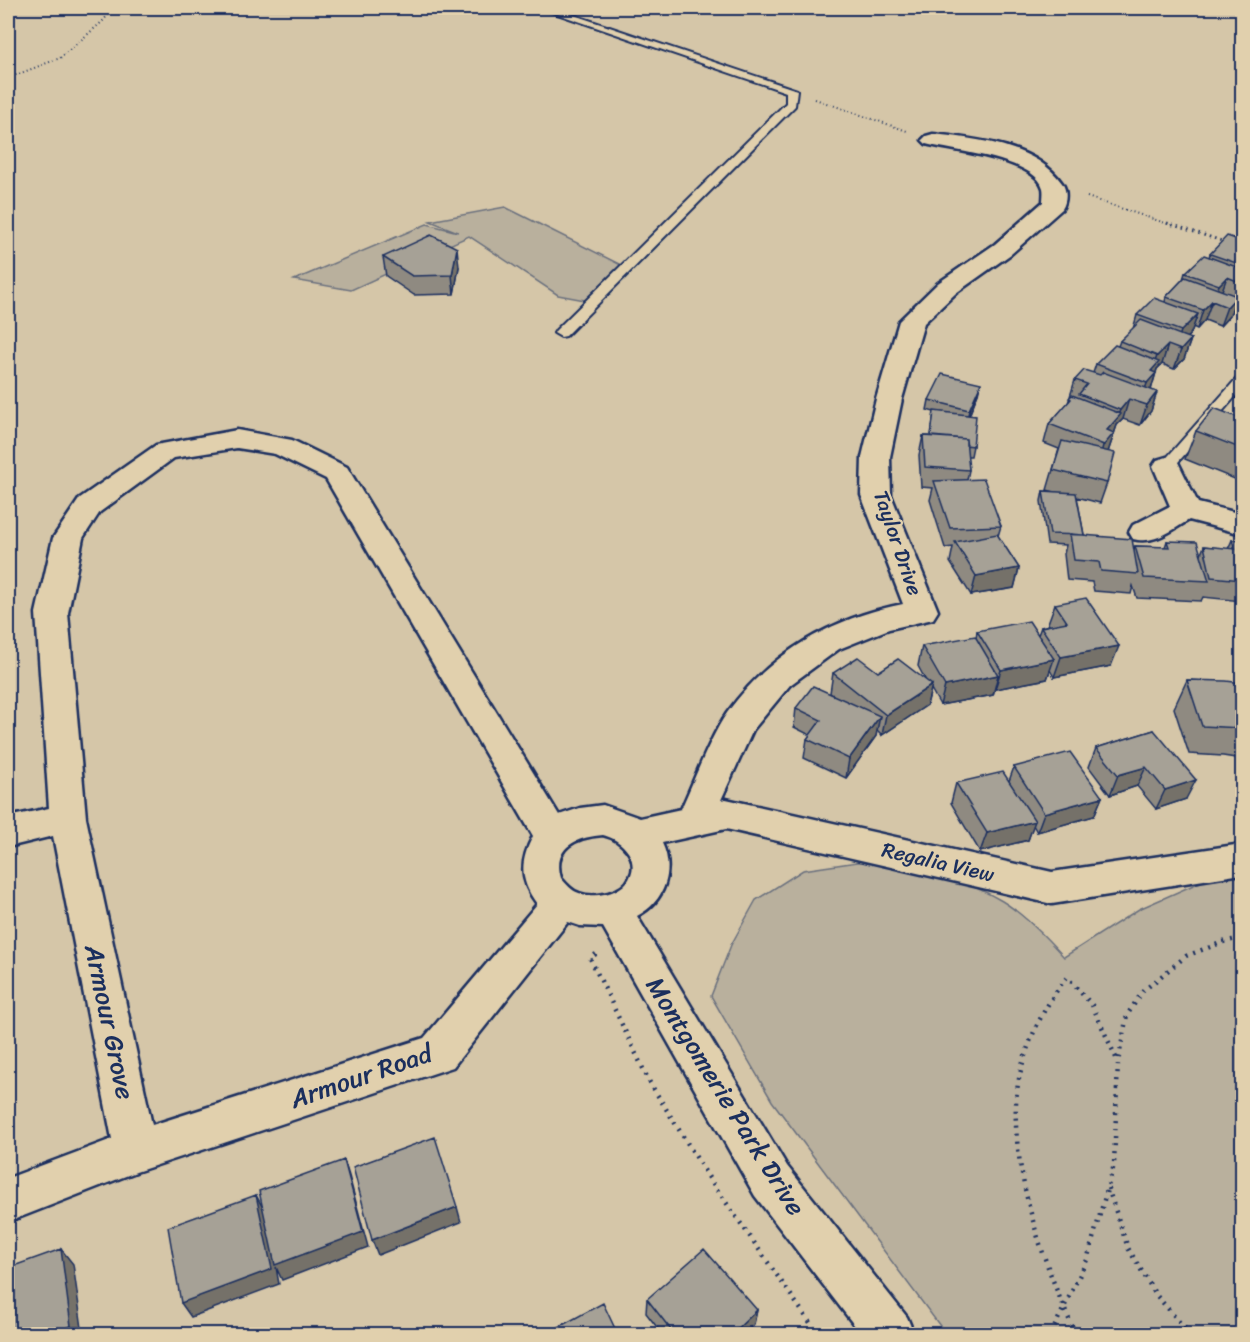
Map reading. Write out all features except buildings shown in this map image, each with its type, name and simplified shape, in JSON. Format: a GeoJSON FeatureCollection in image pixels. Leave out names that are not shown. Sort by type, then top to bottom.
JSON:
{"type":"FeatureCollection","features":[{"type":"Feature","properties":{"kind":"street"},"geometry":{"type":"LineString","coordinates":[[933,140],[992,149],[1022,160],[1044,175],[1055,186]]}},
{"type":"Feature","properties":{"kind":"street","name":"Taylor Drive"},"geometry":{"type":"LineString","coordinates":[[694,821],[739,723],[778,676],[828,641],[883,619],[922,611],[876,495],[876,457],[889,399],[912,321],[947,288],[1003,249],[1054,204],[1057,194],[1055,186]]}},
{"type":"Feature","properties":{"kind":"street","name":"Armour Grove"},"geometry":{"type":"LineString","coordinates":[[136,1151],[68,818],[52,613],[68,538],[90,505],[166,451],[237,439],[282,446],[337,473],[553,837]]}},
{"type":"Feature","properties":{"kind":"street"},"geometry":{"type":"LineString","coordinates":[[1167,466],[1186,510]]}},
{"type":"Feature","properties":{"kind":"street"},"geometry":{"type":"LineString","coordinates":[[1144,532],[1186,510],[1242,524]]}},
{"type":"Feature","properties":{"kind":"street","name":"Regalia View"},"geometry":{"type":"LineString","coordinates":[[636,834],[726,814],[1052,888],[1242,859]]}},
{"type":"Feature","properties":{"kind":"street"},"geometry":{"type":"LineString","coordinates":[[8,832],[68,818]]}},
{"type":"Feature","properties":{"kind":"street"},"geometry":{"type":"LineString","coordinates":[[603,820],[621,825],[636,834],[646,846],[651,861],[649,877],[641,892],[629,903],[620,922],[595,912],[577,910],[561,903],[549,892],[540,864],[544,850],[553,837],[567,827],[585,821],[603,820]]}},
{"type":"Feature","properties":{"kind":"street","name":"Armour Road"},"geometry":{"type":"LineString","coordinates":[[136,1151],[438,1053],[561,903]]}},
{"type":"Feature","properties":{"kind":"street","name":"Montgomerie Park Drive"},"geometry":{"type":"LineString","coordinates":[[620,922],[771,1181],[888,1334]]}},
{"type":"Feature","properties":{"kind":"street"},"geometry":{"type":"LineString","coordinates":[[8,1200],[136,1151]]}},
{"type":"Feature","properties":{"kind":"lane"},"geometry":{"type":"LineString","coordinates":[[544,8],[792,90],[791,104],[561,333]]}},
{"type":"Feature","properties":{"kind":"lane"},"geometry":{"type":"LineString","coordinates":[[1167,466],[1242,381]]}},
{"type":"Feature","properties":{"kind":"path"},"geometry":{"type":"LineString","coordinates":[[8,78],[60,58],[102,22],[114,8]]}},
{"type":"Feature","properties":{"kind":"path"},"geometry":{"type":"LineString","coordinates":[[792,90],[933,140]]}},
{"type":"Feature","properties":{"kind":"path"},"geometry":{"type":"LineString","coordinates":[[1055,186],[1232,245]]}},
{"type":"Feature","properties":{"kind":"path"},"geometry":{"type":"LineString","coordinates":[[620,922],[590,958],[650,1083],[709,1178],[818,1335]]}},
{"type":"Feature","properties":{"kind":"path"},"geometry":{"type":"LineString","coordinates":[[1051,1335],[1087,1260],[1114,1165],[1118,1062],[1127,1015],[1143,991],[1186,956],[1223,942],[1242,938]]}},
{"type":"Feature","properties":{"kind":"path"},"geometry":{"type":"LineString","coordinates":[[1076,1335],[1064,1312],[1024,1188],[1017,1136],[1018,1084],[1034,1034],[1049,999],[1066,977],[1079,986],[1097,1015],[1118,1062]]}},
{"type":"Feature","properties":{"kind":"path"},"geometry":{"type":"LineString","coordinates":[[1107,1187],[1128,1248],[1156,1295],[1191,1335]]}},
{"type":"Feature","properties":{"kind":"shaded area"},"geometry":{"type":"Polygon","coordinates":[[[505,207],[623,266],[590,301],[558,295],[469,236],[351,290],[294,280],[427,224],[458,232],[430,221],[505,207]]]}},
{"type":"Feature","properties":{"kind":"shaded area"},"geometry":{"type":"Polygon","coordinates":[[[878,859],[942,876],[987,893],[1011,907],[1027,920],[1064,957],[1139,909],[1214,876],[1242,875],[1242,1334],[949,1334],[940,1326],[772,1101],[711,996],[731,945],[756,900],[803,870],[878,859]]]}}]}
